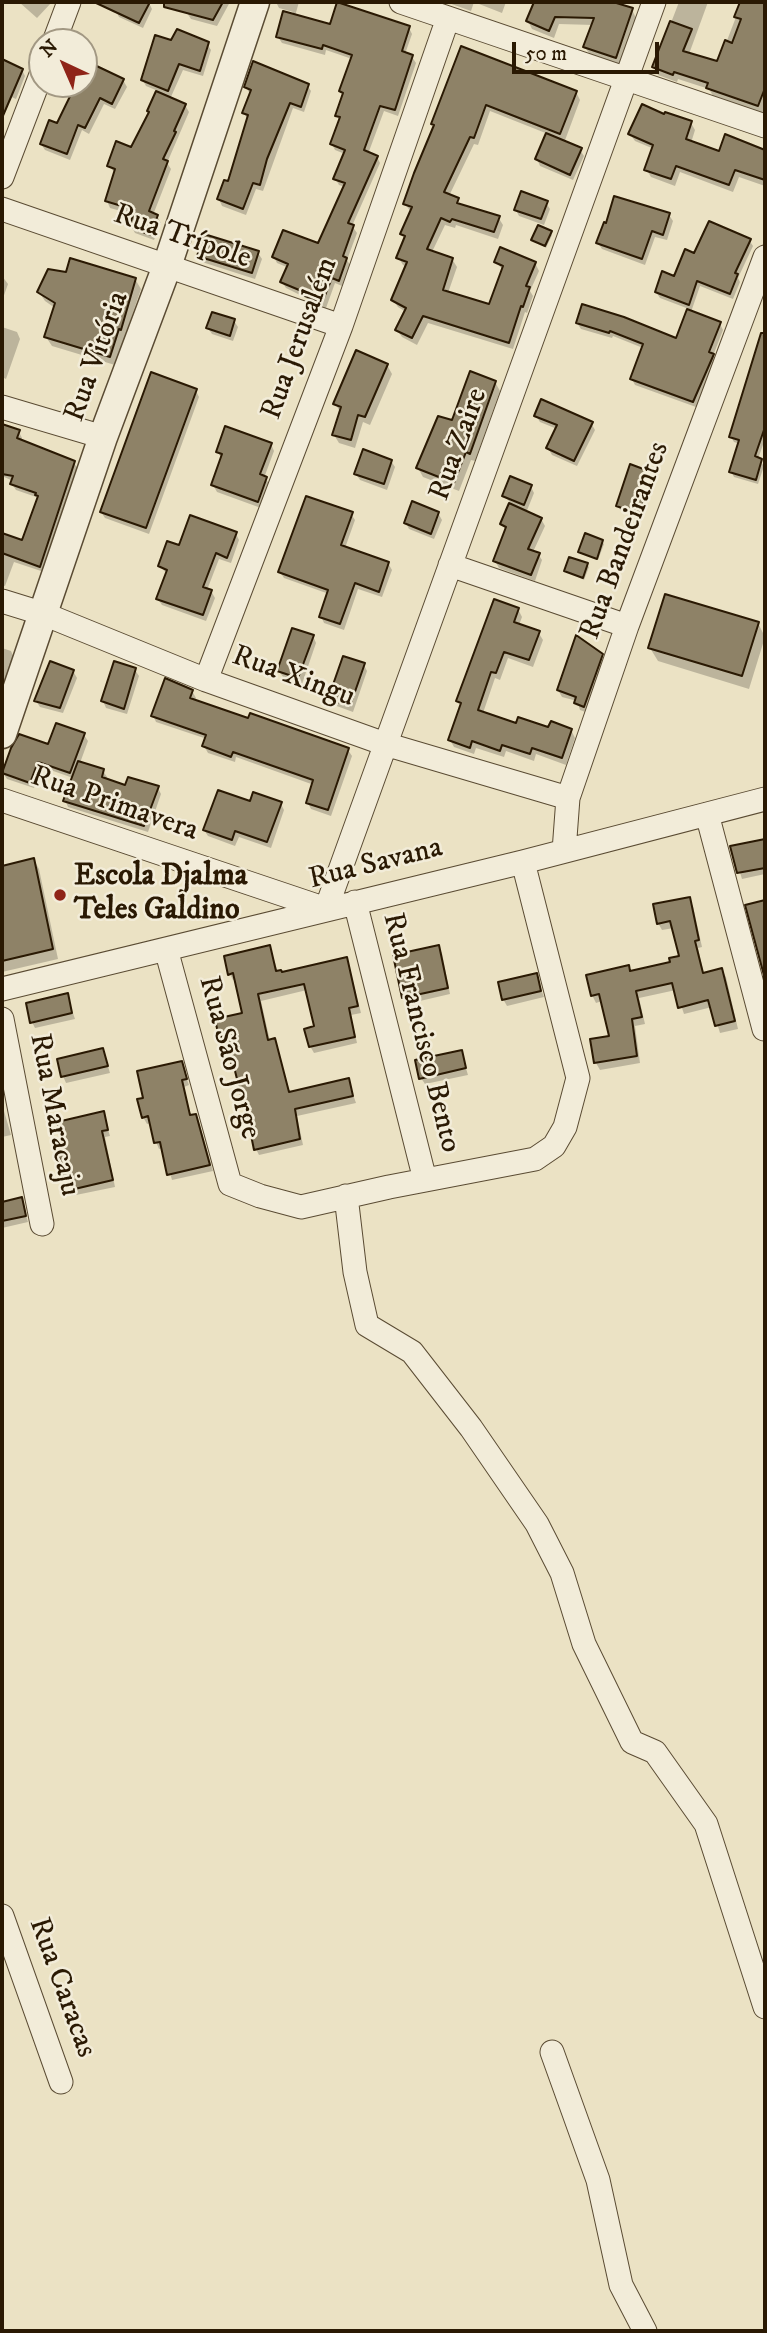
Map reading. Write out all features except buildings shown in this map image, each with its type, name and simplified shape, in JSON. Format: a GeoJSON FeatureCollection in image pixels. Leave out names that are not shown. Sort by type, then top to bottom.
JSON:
{"type":"FeatureCollection","features":[{"type":"Feature","properties":{"kind":"street"},"geometry":{"type":"LineString","coordinates":[[59,28],[69,2]]}},
{"type":"Feature","properties":{"kind":"street","name":"Rua Vitória"},"geometry":{"type":"LineString","coordinates":[[2,734],[103,437],[167,266],[255,2]]}},
{"type":"Feature","properties":{"kind":"street"},"geometry":{"type":"LineString","coordinates":[[401,2],[765,126]]}},
{"type":"Feature","properties":{"kind":"street","name":"Rua Zaire"},"geometry":{"type":"LineString","coordinates":[[326,909],[654,2]]}},
{"type":"Feature","properties":{"kind":"street","name":"Rua Jerusalém"},"geometry":{"type":"LineString","coordinates":[[206,680],[341,326],[448,18]]}},
{"type":"Feature","properties":{"kind":"street"},"geometry":{"type":"LineString","coordinates":[[2,177],[32,98]]}},
{"type":"Feature","properties":{"kind":"street","name":"Rua Trípole"},"geometry":{"type":"LineString","coordinates":[[2,209],[341,326]]}},
{"type":"Feature","properties":{"kind":"street","name":"Rua Bandeirantes"},"geometry":{"type":"LineString","coordinates":[[564,851],[568,798],[627,626],[765,260]]}},
{"type":"Feature","properties":{"kind":"street"},"geometry":{"type":"LineString","coordinates":[[2,407],[103,437]]}},
{"type":"Feature","properties":{"kind":"street"},"geometry":{"type":"LineString","coordinates":[[450,565],[627,626]]}},
{"type":"Feature","properties":{"kind":"street","name":"Rua Xingu"},"geometry":{"type":"LineString","coordinates":[[2,601],[44,614],[206,680],[385,744],[568,798]]}},
{"type":"Feature","properties":{"kind":"street","name":"Rua Savana"},"geometry":{"type":"LineString","coordinates":[[2,989],[523,862],[765,799]]}},
{"type":"Feature","properties":{"kind":"street","name":"Rua Primavera"},"geometry":{"type":"LineString","coordinates":[[2,800],[326,909]]}},
{"type":"Feature","properties":{"kind":"street"},"geometry":{"type":"LineString","coordinates":[[707,814],[764,1029]]}},
{"type":"Feature","properties":{"kind":"street"},"geometry":{"type":"LineString","coordinates":[[523,862],[577,1065],[578,1077],[565,1127],[554,1146],[535,1159],[346,1196],[355,1272],[367,1325],[412,1352],[471,1428],[537,1524],[562,1573],[584,1644],[632,1742],[655,1752],[706,1824],[765,2007]]}},
{"type":"Feature","properties":{"kind":"street","name":"Rua Francisco Bento"},"geometry":{"type":"LineString","coordinates":[[355,902],[425,1180]]}},
{"type":"Feature","properties":{"kind":"street","name":"Rua São Jorge"},"geometry":{"type":"LineString","coordinates":[[166,949],[230,1184],[260,1196],[301,1207],[346,1196]]}},
{"type":"Feature","properties":{"kind":"street","name":"Rua Maracaju"},"geometry":{"type":"LineString","coordinates":[[2,1019],[42,1224]]}},
{"type":"Feature","properties":{"kind":"street","name":"Rua Caracas"},"geometry":{"type":"LineString","coordinates":[[2,1916],[61,2082]]}},
{"type":"Feature","properties":{"kind":"street"},"geometry":{"type":"LineString","coordinates":[[552,2052],[598,2180],[621,2285],[645,2331]]}},
{"type":"Feature","properties":{"kind":"place","name":"Escola Djalma Teles Galdino"},"geometry":{"type":"Point","coordinates":[60,895]}}]}
